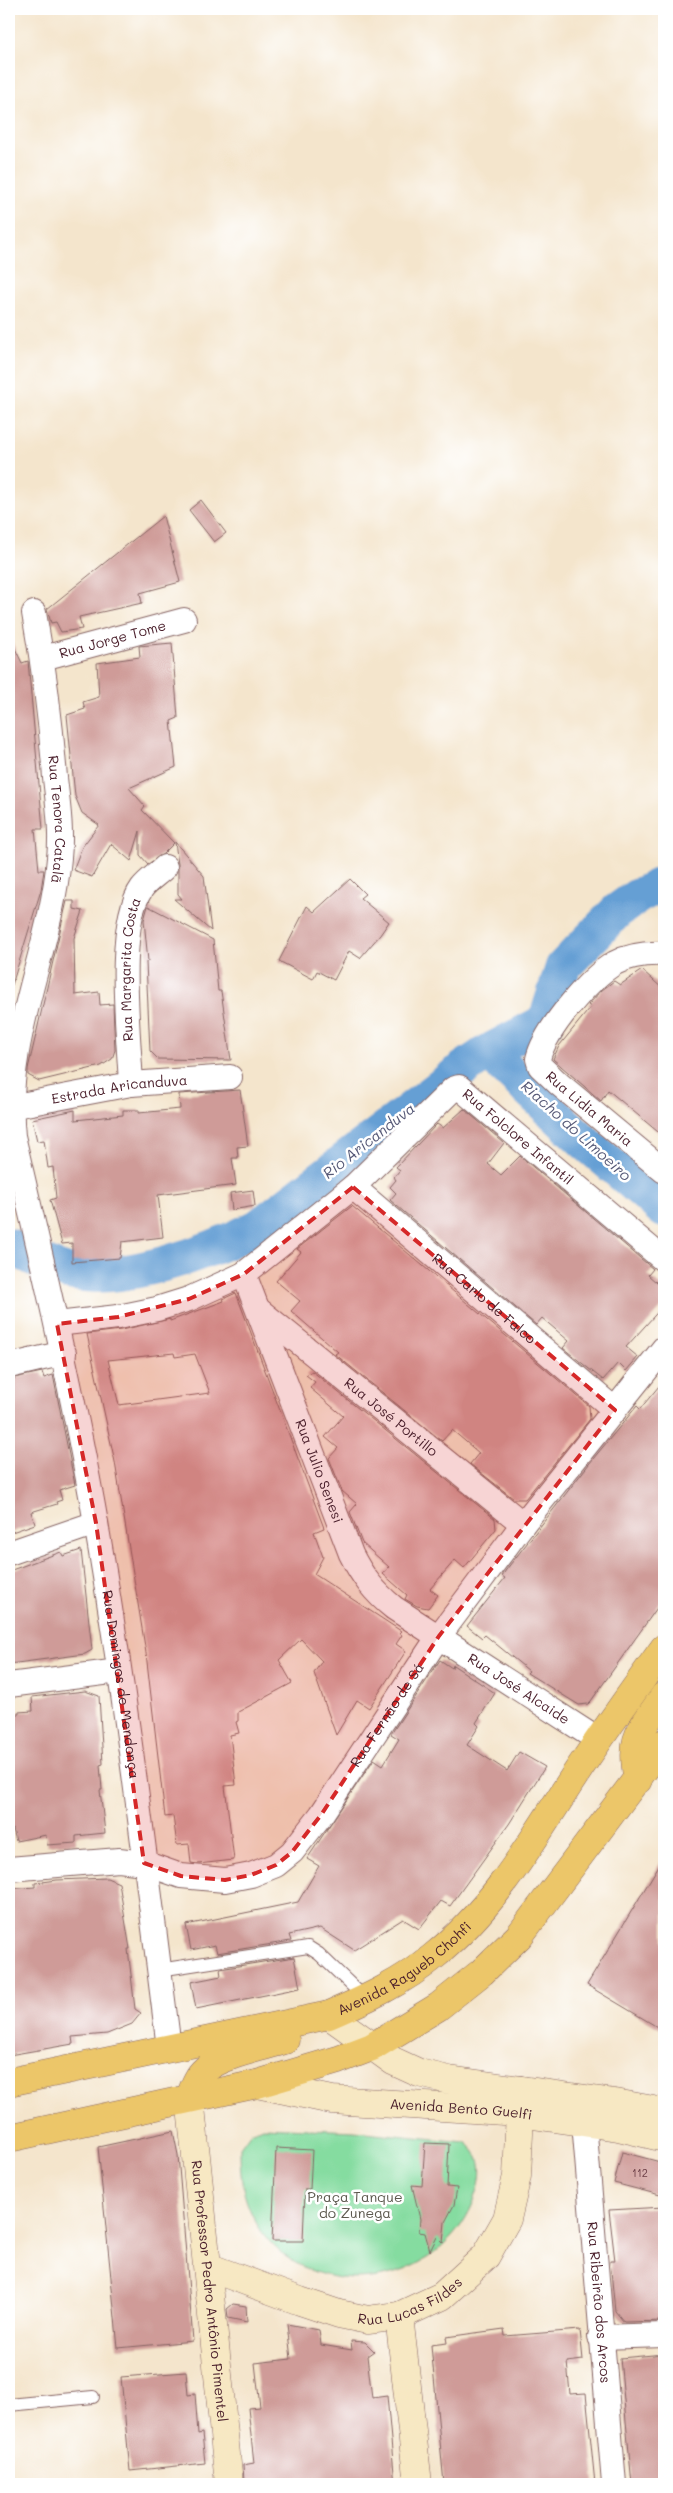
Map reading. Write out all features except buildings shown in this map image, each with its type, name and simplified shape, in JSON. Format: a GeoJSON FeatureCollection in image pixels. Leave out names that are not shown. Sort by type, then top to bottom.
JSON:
{"type":"FeatureCollection","features":[{"type":"Feature","properties":{"kind":"main road","name":"Avenida Ragueb Chohfi"},"geometry":{"type":"LineString","coordinates":[[9,2082],[324,2016],[366,1999],[398,1981],[434,1956],[502,1886],[598,1740],[664,1648]]}},
{"type":"Feature","properties":{"kind":"main road"},"geometry":{"type":"LineString","coordinates":[[638,1780],[634,1760],[635,1739],[664,1696]]}},
{"type":"Feature","properties":{"kind":"main road"},"geometry":{"type":"LineString","coordinates":[[9,2138],[190,2097],[257,2084],[338,2060],[372,2047],[438,2007],[482,1972],[519,1936],[664,1743]]}},
{"type":"Feature","properties":{"kind":"main road"},"geometry":{"type":"LineString","coordinates":[[190,2097],[197,2080],[211,2065],[294,2038],[324,2016]]}},
{"type":"Feature","properties":{"kind":"street","name":"Rua Tenora Catalã"},"geometry":{"type":"LineString","coordinates":[[15,1160],[10,1106],[17,1051],[51,906],[60,857],[54,765],[42,658],[34,613]]}},
{"type":"Feature","properties":{"kind":"street","name":"Rua Jorge Tome"},"geometry":{"type":"LineString","coordinates":[[42,658],[184,620]]}},
{"type":"Feature","properties":{"kind":"street","name":"Rua Margarita Costa"},"geometry":{"type":"LineString","coordinates":[[131,1084],[126,962],[127,934],[132,908],[142,888],[165,867]]}},
{"type":"Feature","properties":{"kind":"street","name":"Rua Lidia Maria"},"geometry":{"type":"LineString","coordinates":[[664,954],[646,953],[614,964],[566,1010],[550,1032],[538,1059],[540,1066],[559,1084],[664,1171]]}},
{"type":"Feature","properties":{"kind":"street","name":"Estrada Aricanduva"},"geometry":{"type":"LineString","coordinates":[[10,1106],[131,1084],[230,1077]]}},
{"type":"Feature","properties":{"kind":"street","name":"Rua Folclore Infantil"},"geometry":{"type":"LineString","coordinates":[[244,1274],[353,1187],[453,1089],[461,1088],[664,1260]]}},
{"type":"Feature","properties":{"kind":"street","name":"Rua Domingos de Mendonça"},"geometry":{"type":"LineString","coordinates":[[15,1160],[36,1231],[58,1324],[96,1523],[119,1671],[169,2048]]}},
{"type":"Feature","properties":{"kind":"street","name":"Rua Carlo de Falco"},"geometry":{"type":"LineString","coordinates":[[353,1187],[615,1410]]}},
{"type":"Feature","properties":{"kind":"street","name":"Rua Julio Senesi"},"geometry":{"type":"LineString","coordinates":[[244,1274],[351,1554],[362,1575],[376,1594],[439,1636]]}},
{"type":"Feature","properties":{"kind":"street"},"geometry":{"type":"LineString","coordinates":[[58,1324],[118,1317],[157,1309],[189,1299],[244,1274]]}},
{"type":"Feature","properties":{"kind":"street","name":"Rua José Portillo"},"geometry":{"type":"LineString","coordinates":[[258,1309],[523,1524]]}},
{"type":"Feature","properties":{"kind":"street","name":"Rua Fernão de Sá"},"geometry":{"type":"LineString","coordinates":[[9,1869],[119,1860],[144,1863],[181,1876],[225,1880],[251,1875],[276,1865],[292,1852],[321,1815],[439,1636],[523,1524],[664,1348]]}},
{"type":"Feature","properties":{"kind":"street"},"geometry":{"type":"LineString","coordinates":[[9,1366],[64,1353]]}},
{"type":"Feature","properties":{"kind":"street"},"geometry":{"type":"LineString","coordinates":[[9,1553],[96,1523]]}},
{"type":"Feature","properties":{"kind":"street","name":"Rua José Alcaide"},"geometry":{"type":"LineString","coordinates":[[439,1636],[598,1740]]}},
{"type":"Feature","properties":{"kind":"street"},"geometry":{"type":"LineString","coordinates":[[9,1686],[119,1671]]}},
{"type":"Feature","properties":{"kind":"street","name":"Avenida Bento Guelfi"},"geometry":{"type":"LineString","coordinates":[[324,2016],[393,2061],[419,2074],[449,2080],[514,2105],[584,2122],[664,2138]]}},
{"type":"Feature","properties":{"kind":"street","name":"Avenida Bento Guelfi"},"geometry":{"type":"LineString","coordinates":[[257,2084],[332,2100],[514,2105],[614,2103],[664,2112]]}},
{"type":"Feature","properties":{"kind":"street","name":"Rua Professor Pedro Antônio Pimentel"},"geometry":{"type":"LineString","coordinates":[[190,2097],[228,2484]]}},
{"type":"Feature","properties":{"kind":"street","name":"Rua Lucas Fildes"},"geometry":{"type":"LineString","coordinates":[[208,2267],[339,2314],[368,2320],[399,2316],[442,2296],[486,2256],[507,2219],[517,2176],[518,2140],[514,2105]]}},
{"type":"Feature","properties":{"kind":"street","name":"Rua Ribeirão dos Arcos"},"geometry":{"type":"LineString","coordinates":[[584,2122],[600,2337],[614,2484]]}},
{"type":"Feature","properties":{"kind":"street"},"geometry":{"type":"LineString","coordinates":[[399,2316],[418,2484]]}},
{"type":"Feature","properties":{"kind":"street"},"geometry":{"type":"LineString","coordinates":[[600,2337],[664,2335]]}},
{"type":"Feature","properties":{"kind":"lane"},"geometry":{"type":"LineString","coordinates":[[159,1970],[308,1947],[319,1954],[366,1999]]}},
{"type":"Feature","properties":{"kind":"lane"},"geometry":{"type":"LineString","coordinates":[[9,2404],[93,2397]]}},
{"type":"Feature","properties":{"kind":"highlighted area"},"geometry":{"type":"Polygon","coordinates":[[[353,1187],[615,1410],[439,1636],[321,1815],[292,1852],[276,1865],[251,1875],[225,1880],[181,1876],[144,1863],[96,1523],[57,1324],[118,1317],[189,1299],[244,1274],[353,1187]]]}},
{"type":"Feature","properties":{"kind":"green space","name":"Praça Tanque do Zunega"},"geometry":{"type":"Polygon","coordinates":[[[262,2127],[354,2131],[465,2142],[475,2152],[480,2163],[478,2189],[461,2225],[436,2252],[404,2270],[369,2278],[333,2277],[300,2265],[271,2243],[250,2210],[242,2179],[240,2147],[251,2132],[262,2127]]]}},
{"type":"Feature","properties":{"kind":"waterway","name":"Rio Aricanduva"},"geometry":{"type":"LineString","coordinates":[[9,1246],[46,1264],[68,1272],[90,1275],[114,1274],[140,1270],[191,1255],[238,1237],[258,1227],[463,1069],[488,1052],[546,1021],[563,967],[617,911],[638,896],[664,883]]}},
{"type":"Feature","properties":{"kind":"waterway","name":"Riacho do Limoeiro"},"geometry":{"type":"LineString","coordinates":[[488,1052],[586,1143],[664,1210]]}}]}
